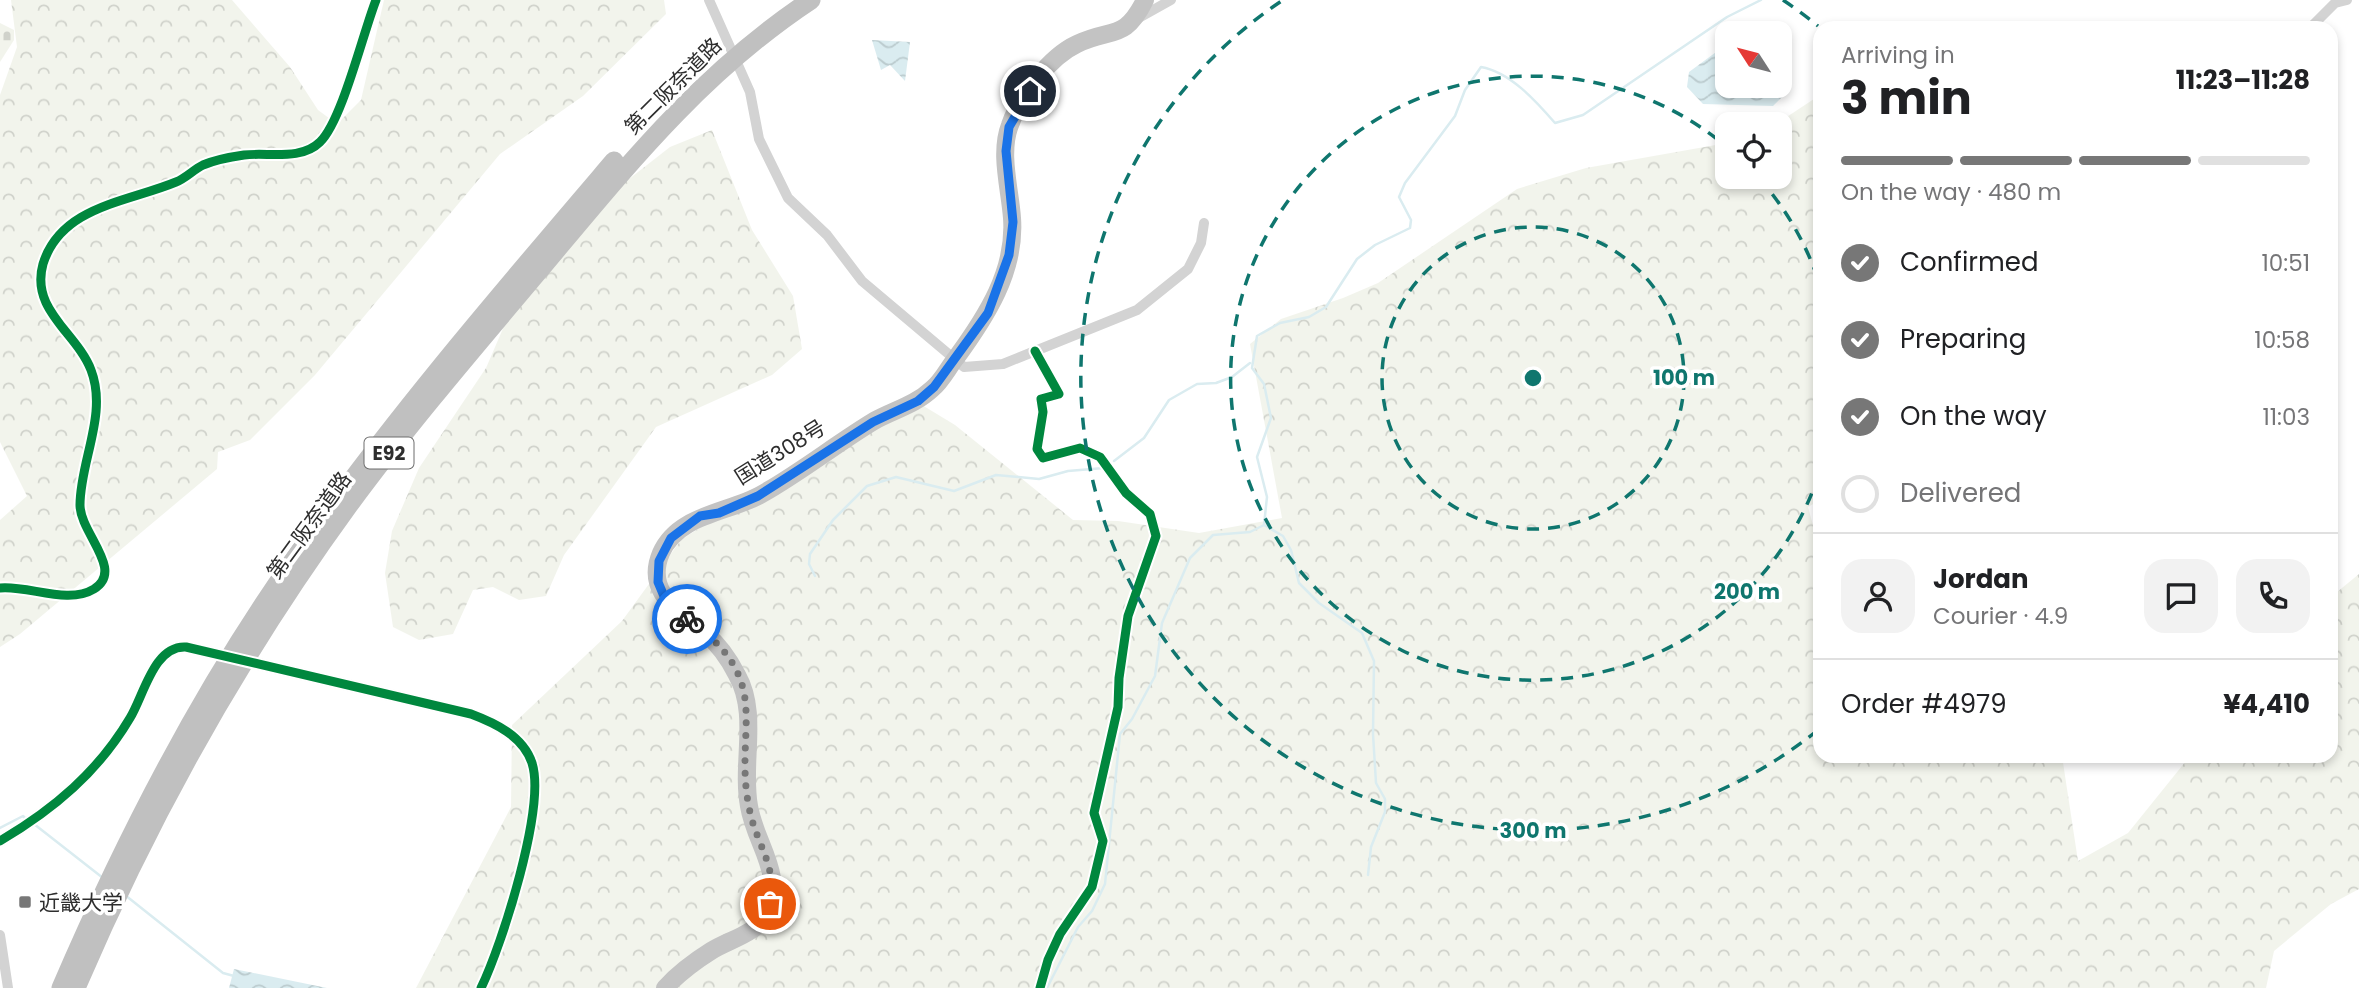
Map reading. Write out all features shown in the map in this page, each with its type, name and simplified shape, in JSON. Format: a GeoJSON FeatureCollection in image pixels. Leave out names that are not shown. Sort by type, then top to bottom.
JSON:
{"type":"FeatureCollection","features":[{"type":"Feature","properties":{"kind":"highway","name":"第二阪奈道路"},"geometry":{"type":"LineString","coordinates":[[61,988],[113,870],[175,751],[251,623],[339,496],[634,136],[702,67],[787,0]]}},
{"type":"Feature","properties":{"kind":"highway","name":"第二阪奈道路"},"geometry":{"type":"LineString","coordinates":[[76,988],[125,877],[193,747],[263,631],[351,504],[645,145],[711,76],[754,40],[811,0]]}},
{"type":"Feature","properties":{"kind":"highway"},"geometry":{"type":"LineString","coordinates":[[1135,20],[1145,0]]}},
{"type":"Feature","properties":{"kind":"highway","name":"国道308号"},"geometry":{"type":"LineString","coordinates":[[665,988],[703,956],[754,929],[767,914],[773,887],[771,869],[753,824],[747,798],[748,715],[745,690],[732,666],[714,642],[666,601],[658,582],[661,553],[671,538],[700,516],[719,513],[758,496],[873,422],[918,401],[934,387],[988,313],[1009,255],[1013,222],[1006,151],[1009,127],[1020,104],[1056,57],[1066,49],[1091,38],[1124,29],[1135,20]]}},
{"type":"Feature","properties":{"kind":"street"},"geometry":{"type":"LineString","coordinates":[[0,588],[80,594],[94,589],[104,580],[107,569],[99,550],[84,527],[80,507],[93,436],[96,388],[84,353],[48,309],[40,286],[49,248],[84,214],[104,204],[180,181],[201,166],[246,155],[308,150],[320,142],[339,109],[376,0]]}},
{"type":"Feature","properties":{"kind":"street"},"geometry":{"type":"LineString","coordinates":[[709,0],[745,80],[759,139],[788,198],[827,235],[862,281],[964,367],[1003,364],[1137,310],[1188,269],[1201,243],[1205,223]]}},
{"type":"Feature","properties":{"kind":"street"},"geometry":{"type":"LineString","coordinates":[[1135,20],[1171,0]]}},
{"type":"Feature","properties":{"kind":"street"},"geometry":{"type":"LineString","coordinates":[[2317,21],[2335,4],[2347,0]]}},
{"type":"Feature","properties":{"kind":"street"},"geometry":{"type":"LineString","coordinates":[[1035,351],[1059,394],[1041,399],[1043,412],[1037,449],[1043,458],[1080,448],[1100,457],[1126,493],[1150,514],[1156,536],[1128,616],[1119,678],[1118,707],[1094,813],[1103,841],[1092,887],[1060,934],[1048,960],[1040,988]]}},
{"type":"Feature","properties":{"kind":"street"},"geometry":{"type":"LineString","coordinates":[[0,841],[53,807],[111,748],[159,660],[169,649],[186,647],[275,666],[471,714],[509,732],[532,763],[536,798],[505,932],[481,988]]}},
{"type":"Feature","properties":{"kind":"street"},"geometry":{"type":"LineString","coordinates":[[0,935],[8,988]]}},
{"type":"Feature","properties":{"kind":"green space"},"geometry":{"type":"Polygon","coordinates":[[[11,0],[232,0],[290,67],[318,110],[337,124],[361,100],[384,0],[664,0],[666,14],[583,96],[500,154],[315,375],[250,440],[218,452],[217,469],[20,634],[0,647],[0,520],[27,496],[0,442],[0,95],[17,47],[11,0]]]}},
{"type":"Feature","properties":{"kind":"green space"},"geometry":{"type":"Polygon","coordinates":[[[0,23],[14,30],[14,40],[0,62],[0,23]]]}},
{"type":"Feature","properties":{"kind":"green space"},"geometry":{"type":"Polygon","coordinates":[[[1813,100],[1813,504],[1808,507],[1813,525],[1813,763],[2063,763],[2078,861],[2128,833],[2184,763],[2338,763],[2338,591],[2359,574],[2359,889],[2331,904],[2274,951],[2266,988],[416,988],[511,807],[512,725],[622,621],[681,540],[806,459],[922,405],[955,425],[1073,520],[1118,521],[1199,533],[1282,518],[1250,344],[1281,319],[1378,283],[1517,189],[1586,168],[1715,145],[1715,189],[1792,189],[1792,113],[1813,100]]]}},
{"type":"Feature","properties":{"kind":"green space"},"geometry":{"type":"Polygon","coordinates":[[[712,130],[752,230],[793,296],[802,349],[772,375],[656,427],[564,555],[546,596],[519,600],[493,587],[473,590],[453,634],[419,640],[393,627],[385,573],[392,531],[419,468],[486,368],[511,310],[615,190],[670,147],[712,130]]]}},
{"type":"Feature","properties":{"kind":"water"},"geometry":{"type":"Polygon","coordinates":[[[872,40],[910,42],[905,81],[890,65],[881,70],[872,40]]]}},
{"type":"Feature","properties":{"kind":"water"},"geometry":{"type":"Polygon","coordinates":[[[1715,53],[1715,98],[1781,98],[1773,106],[1703,104],[1687,87],[1689,72],[1715,53]]]}},
{"type":"Feature","properties":{"kind":"water"},"geometry":{"type":"Polygon","coordinates":[[[234,969],[327,988],[229,988],[234,969]]]}},
{"type":"Feature","properties":{"kind":"waterway"},"geometry":{"type":"LineString","coordinates":[[1047,988],[1078,927],[1092,911],[1105,884],[1120,734],[1132,719],[1155,676],[1162,623],[1190,558],[1213,535],[1250,532],[1264,525],[1267,497],[1257,457],[1271,418],[1264,384],[1252,368],[1257,336],[1280,323],[1309,317],[1326,307],[1357,259],[1375,245],[1410,228],[1411,220],[1399,197],[1405,183],[1455,116],[1465,90],[1481,67],[1512,81],[1555,123],[1583,115],[1727,17],[1761,0]]}},
{"type":"Feature","properties":{"kind":"waterway"},"geometry":{"type":"LineString","coordinates":[[1114,461],[1144,438],[1169,400],[1197,384],[1216,383],[1232,377],[1250,363]]}},
{"type":"Feature","properties":{"kind":"waterway"},"geometry":{"type":"LineString","coordinates":[[815,576],[809,564],[810,554],[833,520],[867,486],[896,477],[954,491],[996,475],[1039,479],[1068,471],[1104,468]]}},
{"type":"Feature","properties":{"kind":"waterway"},"geometry":{"type":"LineString","coordinates":[[1264,525],[1283,536],[1291,550],[1299,583],[1319,603],[1362,633],[1374,661],[1373,734],[1376,783],[1385,799],[1385,812],[1371,847],[1368,875]]}},
{"type":"Feature","properties":{"kind":"waterway"},"geometry":{"type":"LineString","coordinates":[[0,828],[23,816],[25,818]]}},
{"type":"Feature","properties":{"kind":"waterway"},"geometry":{"type":"LineString","coordinates":[[34,824],[103,878]]}},
{"type":"Feature","properties":{"kind":"waterway"},"geometry":{"type":"LineString","coordinates":[[125,895],[223,973],[234,976]]}},
{"type":"Feature","properties":{"kind":"cycle path"},"geometry":{"type":"LineString","coordinates":[[0,588],[72,595],[94,589],[102,581],[105,572],[80,505],[95,420],[95,387],[84,357],[49,308],[43,295],[43,264],[52,245],[80,218],[118,201],[176,182],[208,163],[244,155],[294,154],[320,142],[336,116],[376,0]]}},
{"type":"Feature","properties":{"kind":"cycle path"},"geometry":{"type":"LineString","coordinates":[[1035,351],[1059,394],[1041,399],[1043,412],[1037,449],[1043,458],[1080,448],[1100,457],[1126,493],[1150,514],[1156,536],[1128,616],[1119,678],[1118,707],[1094,813],[1103,841],[1092,887],[1060,934],[1048,960],[1040,988]]}},
{"type":"Feature","properties":{"kind":"cycle path"},"geometry":{"type":"LineString","coordinates":[[0,841],[39,816],[73,788],[104,756],[130,718],[151,673],[166,654],[175,649],[186,647],[471,714],[498,726],[522,745],[532,763],[535,784],[528,842],[520,876],[500,941],[481,988]]}},
{"type":"Feature","properties":{"kind":"way so far"},"geometry":{"type":"LineString","coordinates":[[687,619],[704,632],[723,653],[745,690],[748,702],[747,798],[753,824],[764,847],[773,878],[770,904]]}},
{"type":"Feature","properties":{"kind":"place","name":"近畿大学"},"geometry":{"type":"Point","coordinates":[25,902]}},
{"type":"Feature","properties":{"kind":"route"},"geometry":{"type":"LineString","coordinates":[[687,619],[666,601],[658,582],[661,553],[671,538],[700,516],[719,513],[758,496],[888,413],[904,409],[918,401],[934,387],[988,313],[1009,255],[1013,222],[1006,151],[1009,127],[1030,91]]}}]}
